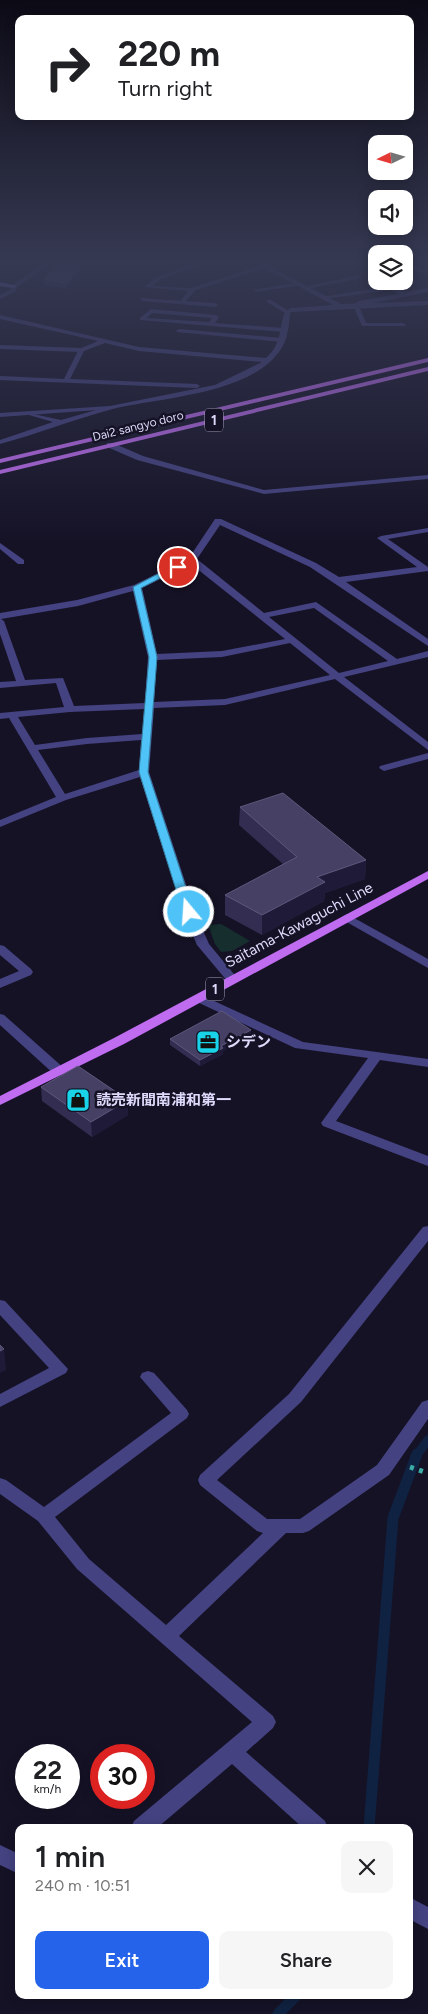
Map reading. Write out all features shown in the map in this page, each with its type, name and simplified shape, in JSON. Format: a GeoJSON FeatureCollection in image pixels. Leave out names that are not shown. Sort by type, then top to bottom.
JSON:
{"type":"FeatureCollection","features":[{"type":"Feature","properties":{"kind":"main road","name":"Dai2 sangyo doro"},"geometry":{"type":"LineString","coordinates":[[0,461],[428,360]]}},
{"type":"Feature","properties":{"kind":"main road","name":"Dai2 sangyo doro"},"geometry":{"type":"LineString","coordinates":[[0,472],[428,369]]}},
{"type":"Feature","properties":{"kind":"main road","name":"Saitama-Kawaguchi Line"},"geometry":{"type":"LineString","coordinates":[[0,1101],[60,1072],[428,874]]}},
{"type":"Feature","properties":{"kind":"street"},"geometry":{"type":"LineString","coordinates":[[66,381],[78,356]]}},
{"type":"Feature","properties":{"kind":"street"},"geometry":{"type":"LineString","coordinates":[[220,356],[267,360]]}},
{"type":"Feature","properties":{"kind":"street"},"geometry":{"type":"LineString","coordinates":[[0,442],[110,408],[217,387],[252,370],[271,356]]}},
{"type":"Feature","properties":{"kind":"street"},"geometry":{"type":"LineString","coordinates":[[0,378],[217,387]]}},
{"type":"Feature","properties":{"kind":"street"},"geometry":{"type":"LineString","coordinates":[[0,415],[110,408]]}},
{"type":"Feature","properties":{"kind":"street"},"geometry":{"type":"LineString","coordinates":[[31,414],[61,422]]}},
{"type":"Feature","properties":{"kind":"street"},"geometry":{"type":"LineString","coordinates":[[110,445],[140,458],[264,492],[428,477]]}},
{"type":"Feature","properties":{"kind":"street"},"geometry":{"type":"LineString","coordinates":[[0,616],[78,603],[137,587],[192,560],[218,521],[313,565],[338,580],[428,643]]}},
{"type":"Feature","properties":{"kind":"street"},"geometry":{"type":"LineString","coordinates":[[426,570],[381,538],[428,530]]}},
{"type":"Feature","properties":{"kind":"street"},"geometry":{"type":"LineString","coordinates":[[0,545],[21,562]]}},
{"type":"Feature","properties":{"kind":"street"},"geometry":{"type":"LineString","coordinates":[[192,560],[428,747]]}},
{"type":"Feature","properties":{"kind":"street"},"geometry":{"type":"LineString","coordinates":[[338,580],[426,570]]}},
{"type":"Feature","properties":{"kind":"street"},"geometry":{"type":"LineString","coordinates":[[137,587],[153,657],[145,737],[144,772],[189,912],[203,946],[232,979]]}},
{"type":"Feature","properties":{"kind":"street"},"geometry":{"type":"LineString","coordinates":[[263,616],[316,605],[395,662]]}},
{"type":"Feature","properties":{"kind":"street"},"geometry":{"type":"LineString","coordinates":[[0,621],[20,684]]}},
{"type":"Feature","properties":{"kind":"street"},"geometry":{"type":"LineString","coordinates":[[153,657],[222,654],[293,640]]}},
{"type":"Feature","properties":{"kind":"street"},"geometry":{"type":"LineString","coordinates":[[5,715],[70,709],[225,702],[428,654]]}},
{"type":"Feature","properties":{"kind":"street"},"geometry":{"type":"LineString","coordinates":[[0,685],[60,680],[70,709]]}},
{"type":"Feature","properties":{"kind":"street"},"geometry":{"type":"LineString","coordinates":[[5,715],[33,748],[62,798]]}},
{"type":"Feature","properties":{"kind":"street"},"geometry":{"type":"LineString","coordinates":[[33,748],[87,741],[145,737]]}},
{"type":"Feature","properties":{"kind":"street"},"geometry":{"type":"LineString","coordinates":[[384,768],[428,756]]}},
{"type":"Feature","properties":{"kind":"street"},"geometry":{"type":"LineString","coordinates":[[0,824],[62,798],[144,772]]}},
{"type":"Feature","properties":{"kind":"street"},"geometry":{"type":"LineString","coordinates":[[347,918],[428,964]]}},
{"type":"Feature","properties":{"kind":"street"},"geometry":{"type":"LineString","coordinates":[[0,950],[27,972],[0,984]]}},
{"type":"Feature","properties":{"kind":"street"},"geometry":{"type":"LineString","coordinates":[[199,998],[300,1045],[428,1063]]}},
{"type":"Feature","properties":{"kind":"street"},"geometry":{"type":"LineString","coordinates":[[0,1018],[60,1072]]}},
{"type":"Feature","properties":{"kind":"street"},"geometry":{"type":"LineString","coordinates":[[376,1056],[328,1123],[428,1161]]}},
{"type":"Feature","properties":{"kind":"street"},"geometry":{"type":"LineString","coordinates":[[428,1231],[295,1398],[206,1480],[263,1526],[303,1526],[383,1470],[428,1406]]}},
{"type":"Feature","properties":{"kind":"street"},"geometry":{"type":"LineString","coordinates":[[0,1305],[60,1369],[0,1401]]}},
{"type":"Feature","properties":{"kind":"street"},"geometry":{"type":"LineString","coordinates":[[44,1516],[181,1414],[148,1377]]}},
{"type":"Feature","properties":{"kind":"street"},"geometry":{"type":"LineString","coordinates":[[0,1485],[44,1516],[83,1564],[266,1722],[146,1824]]}},
{"type":"Feature","properties":{"kind":"street"},"geometry":{"type":"LineString","coordinates":[[167,1636],[281,1527]]}},
{"type":"Feature","properties":{"kind":"street"},"geometry":{"type":"LineString","coordinates":[[232,1752],[313,1824]]}},
{"type":"Feature","properties":{"kind":"street"},"geometry":{"type":"LineString","coordinates":[[0,1855],[15,1862]]}},
{"type":"Feature","properties":{"kind":"street"},"geometry":{"type":"LineString","coordinates":[[413,1910],[428,1919]]}},
{"type":"Feature","properties":{"kind":"green space"},"geometry":{"type":"Polygon","coordinates":[[[221,924],[250,941],[232,951],[221,952],[215,944],[208,925],[221,924]]]}},
{"type":"Feature","properties":{"kind":"building"},"geometry":{"type":"Polygon","coordinates":[[[283,793],[366,860],[317,877],[325,882],[262,915],[225,895],[297,857],[240,807],[283,793]]]}},
{"type":"Feature","properties":{"kind":"building"},"geometry":{"type":"Polygon","coordinates":[[[222,1011],[251,1030],[200,1060],[170,1039],[222,1011]]]}},
{"type":"Feature","properties":{"kind":"building"},"geometry":{"type":"Polygon","coordinates":[[[78,1066],[128,1100],[91,1122],[41,1087],[78,1066]]]}},
{"type":"Feature","properties":{"kind":"waterway"},"geometry":{"type":"LineString","coordinates":[[416,1455],[428,1440]]}},
{"type":"Feature","properties":{"kind":"waterway"},"geometry":{"type":"LineString","coordinates":[[369,1824],[393,1518],[416,1455]]}},
{"type":"Feature","properties":{"kind":"waterway"},"geometry":{"type":"LineString","coordinates":[[278,2014],[293,1999]]}},
{"type":"Feature","properties":{"kind":"place","name":"シデン"},"geometry":{"type":"Point","coordinates":[208,1042]}},
{"type":"Feature","properties":{"kind":"place","name":"読売新聞南浦和第一"},"geometry":{"type":"Point","coordinates":[78,1100]}},
{"type":"Feature","properties":{"kind":"route"},"geometry":{"type":"LineString","coordinates":[[178,567],[137,587],[153,657],[145,737],[144,772],[189,912]]}}]}
